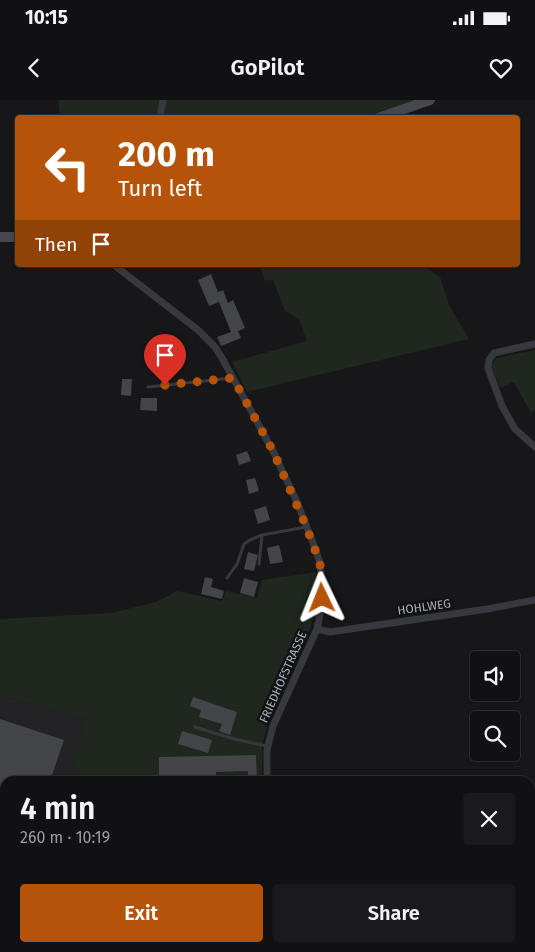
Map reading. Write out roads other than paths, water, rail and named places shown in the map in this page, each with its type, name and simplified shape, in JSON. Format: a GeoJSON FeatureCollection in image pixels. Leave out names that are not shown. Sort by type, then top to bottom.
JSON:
{"type":"FeatureCollection","features":[{"type":"Feature","properties":{"kind":"street"},"geometry":{"type":"LineString","coordinates":[[160,115],[162,100]]}},
{"type":"Feature","properties":{"kind":"street"},"geometry":{"type":"LineString","coordinates":[[387,115],[430,100]]}},
{"type":"Feature","properties":{"kind":"street"},"geometry":{"type":"LineString","coordinates":[[0,237],[15,237]]}},
{"type":"Feature","properties":{"kind":"street","name":"FRIEDHOFSTRASSE"},"geometry":{"type":"LineString","coordinates":[[117,267],[206,337],[222,358],[273,451],[315,548],[322,576],[321,608],[317,629],[273,726],[268,747],[267,776]]}},
{"type":"Feature","properties":{"kind":"street"},"geometry":{"type":"LineString","coordinates":[[535,344],[494,353],[489,360],[488,368],[502,406],[514,429],[535,447]]}},
{"type":"Feature","properties":{"kind":"street","name":"HOHLWEG"},"geometry":{"type":"LineString","coordinates":[[317,629],[330,632],[535,600]]}},
{"type":"Feature","properties":{"kind":"lane"},"geometry":{"type":"LineString","coordinates":[[148,387],[233,378]]}},
{"type":"Feature","properties":{"kind":"lane"},"geometry":{"type":"LineString","coordinates":[[227,578],[237,564],[244,544],[262,535],[306,526]]}},
{"type":"Feature","properties":{"kind":"lane"},"geometry":{"type":"LineString","coordinates":[[259,564],[262,535]]}},
{"type":"Feature","properties":{"kind":"lane"},"geometry":{"type":"LineString","coordinates":[[195,727],[234,740],[268,747]]}}]}
